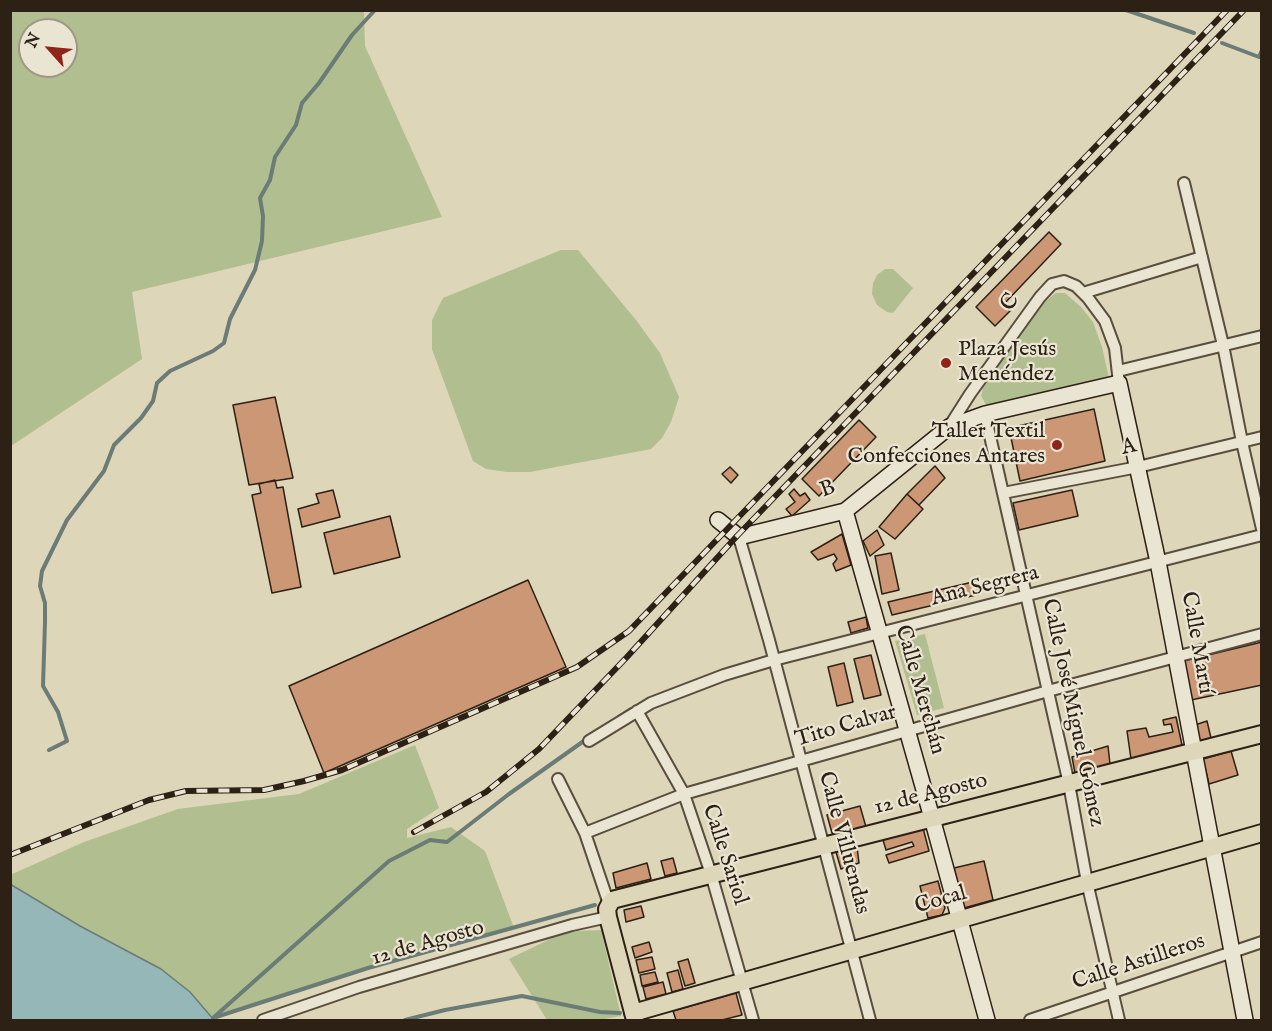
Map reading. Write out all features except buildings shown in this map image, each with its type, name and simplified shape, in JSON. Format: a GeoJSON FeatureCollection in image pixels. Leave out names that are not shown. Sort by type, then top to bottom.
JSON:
{"type":"FeatureCollection","features":[{"type":"Feature","properties":{"kind":"main road","name":"12 de Agosto"},"geometry":{"type":"LineString","coordinates":[[609,907],[711,874],[1262,734]]}},
{"type":"Feature","properties":{"kind":"main road","name":"Cocal"},"geometry":{"type":"LineString","coordinates":[[634,1018],[742,982],[850,950],[1262,833]]}},
{"type":"Feature","properties":{"kind":"main road"},"geometry":{"type":"LineString","coordinates":[[609,907],[634,1018]]}},
{"type":"Feature","properties":{"kind":"street"},"geometry":{"type":"LineString","coordinates":[[1184,183],[1223,345],[1262,530]]}},
{"type":"Feature","properties":{"kind":"street","name":"C"},"geometry":{"type":"LineString","coordinates":[[949,427],[970,394],[1040,297],[1052,284],[1064,281],[1080,289],[1202,257]]}},
{"type":"Feature","properties":{"kind":"street","name":"Calle Martí"},"geometry":{"type":"LineString","coordinates":[[1080,289],[1105,321],[1115,348],[1245,1020]]}},
{"type":"Feature","properties":{"kind":"street","name":"B"},"geometry":{"type":"LineString","coordinates":[[738,537],[845,511],[949,427],[985,414],[1223,345],[1262,336]]}},
{"type":"Feature","properties":{"kind":"street","name":"Calle José Miguel Gómez"},"geometry":{"type":"LineString","coordinates":[[985,414],[1069,784],[1087,882],[1119,1020]]}},
{"type":"Feature","properties":{"kind":"street","name":"A"},"geometry":{"type":"LineString","coordinates":[[1003,493],[1138,466],[1262,437]]}},
{"type":"Feature","properties":{"kind":"street","name":"Calle Merchán"},"geometry":{"type":"LineString","coordinates":[[845,511],[987,1020]]}},
{"type":"Feature","properties":{"kind":"street"},"geometry":{"type":"LineString","coordinates":[[718,520],[738,537]]}},
{"type":"Feature","properties":{"kind":"street","name":"Ana Segrera"},"geometry":{"type":"LineString","coordinates":[[589,741],[651,703],[724,675],[774,660],[1262,535]]}},
{"type":"Feature","properties":{"kind":"street","name":"Calle Villuendas"},"geometry":{"type":"LineString","coordinates":[[738,537],[774,660],[870,1020]]}},
{"type":"Feature","properties":{"kind":"street","name":"Tito Calvar"},"geometry":{"type":"LineString","coordinates":[[585,833],[684,794],[907,730],[1262,634]]}},
{"type":"Feature","properties":{"kind":"street","name":"Calle Sariol"},"geometry":{"type":"LineString","coordinates":[[637,711],[684,794],[711,874],[753,1020]]}},
{"type":"Feature","properties":{"kind":"street"},"geometry":{"type":"LineString","coordinates":[[558,779],[585,833],[609,907]]}},
{"type":"Feature","properties":{"kind":"street","name":"12 de Agosto"},"geometry":{"type":"LineString","coordinates":[[263,1020],[359,987],[572,925],[609,907]]}},
{"type":"Feature","properties":{"kind":"street","name":"Calle Astilleros"},"geometry":{"type":"LineString","coordinates":[[1030,1020],[1262,942]]}},
{"type":"Feature","properties":{"kind":"green space"},"geometry":{"type":"Polygon","coordinates":[[[11,10],[364,11],[365,46],[442,217],[132,292],[142,359],[11,446],[11,10]]]}},
{"type":"Feature","properties":{"kind":"green space"},"geometry":{"type":"Polygon","coordinates":[[[561,250],[578,250],[660,353],[679,397],[671,422],[662,438],[651,449],[530,472],[486,469],[473,461],[432,349],[432,320],[443,298],[561,250]]]}},
{"type":"Feature","properties":{"kind":"green space"},"geometry":{"type":"Polygon","coordinates":[[[885,269],[893,269],[913,288],[893,313],[877,305],[872,294],[873,283],[877,275],[885,269]]]}},
{"type":"Feature","properties":{"kind":"green space"},"geometry":{"type":"Polygon","coordinates":[[[1056,293],[1065,293],[1093,322],[1109,378],[990,408],[981,396],[983,388],[1043,303],[1056,293]]]}},
{"type":"Feature","properties":{"kind":"green space"},"geometry":{"type":"Polygon","coordinates":[[[925,634],[944,708],[917,715],[895,641],[925,634]]]}},
{"type":"Feature","properties":{"kind":"green space"},"geometry":{"type":"Polygon","coordinates":[[[415,745],[439,808],[407,829],[407,838],[451,827],[485,851],[514,928],[368,968],[213,1018],[190,992],[11,884],[10,875],[84,842],[178,809],[299,794],[415,745]]]}},
{"type":"Feature","properties":{"kind":"green space"},"geometry":{"type":"Polygon","coordinates":[[[601,930],[621,1016],[599,1020],[547,1020],[509,959],[554,937],[577,931],[601,930]]]}},
{"type":"Feature","properties":{"kind":"water"},"geometry":{"type":"Polygon","coordinates":[[[10,884],[80,926],[161,969],[190,992],[214,1020],[11,1020],[10,884]]]}},
{"type":"Feature","properties":{"kind":"waterway"},"geometry":{"type":"LineString","coordinates":[[49,750],[67,741],[58,712],[43,686],[45,603],[40,586],[42,571],[67,520],[104,471],[114,445],[141,418],[153,401],[157,383],[170,371],[213,351],[224,343],[230,319],[255,270],[262,241],[263,216],[260,198],[270,180],[275,157],[296,125],[302,103],[319,83],[352,35],[375,10]]}},
{"type":"Feature","properties":{"kind":"waterway"},"geometry":{"type":"LineString","coordinates":[[1126,10],[1194,33]]}},
{"type":"Feature","properties":{"kind":"waterway"},"geometry":{"type":"LineString","coordinates":[[1222,43],[1259,57],[1262,50]]}},
{"type":"Feature","properties":{"kind":"waterway"},"geometry":{"type":"LineString","coordinates":[[619,717],[631,709]]}},
{"type":"Feature","properties":{"kind":"waterway"},"geometry":{"type":"LineString","coordinates":[[213,1018],[389,861],[430,840],[447,842],[509,794],[588,738]]}},
{"type":"Feature","properties":{"kind":"waterway"},"geometry":{"type":"LineString","coordinates":[[216,1017],[368,968],[595,905]]}},
{"type":"Feature","properties":{"kind":"waterway"},"geometry":{"type":"LineString","coordinates":[[405,1020],[522,996],[600,1012],[620,1013]]}},
{"type":"Feature","properties":{"kind":"railway"},"geometry":{"type":"LineString","coordinates":[[10,855],[149,800],[186,791],[264,790],[342,770],[577,667],[629,631],[1227,10]]}},
{"type":"Feature","properties":{"kind":"railway"},"geometry":{"type":"LineString","coordinates":[[414,832],[486,792],[539,749],[627,657],[737,536],[1244,10]]}},
{"type":"Feature","properties":{"kind":"place","name":"Plaza Jesús Menéndez"},"geometry":{"type":"Point","coordinates":[946,363]}},
{"type":"Feature","properties":{"kind":"place","name":"Taller Textil Confecciones Antares"},"geometry":{"type":"Point","coordinates":[1057,445]}}]}
